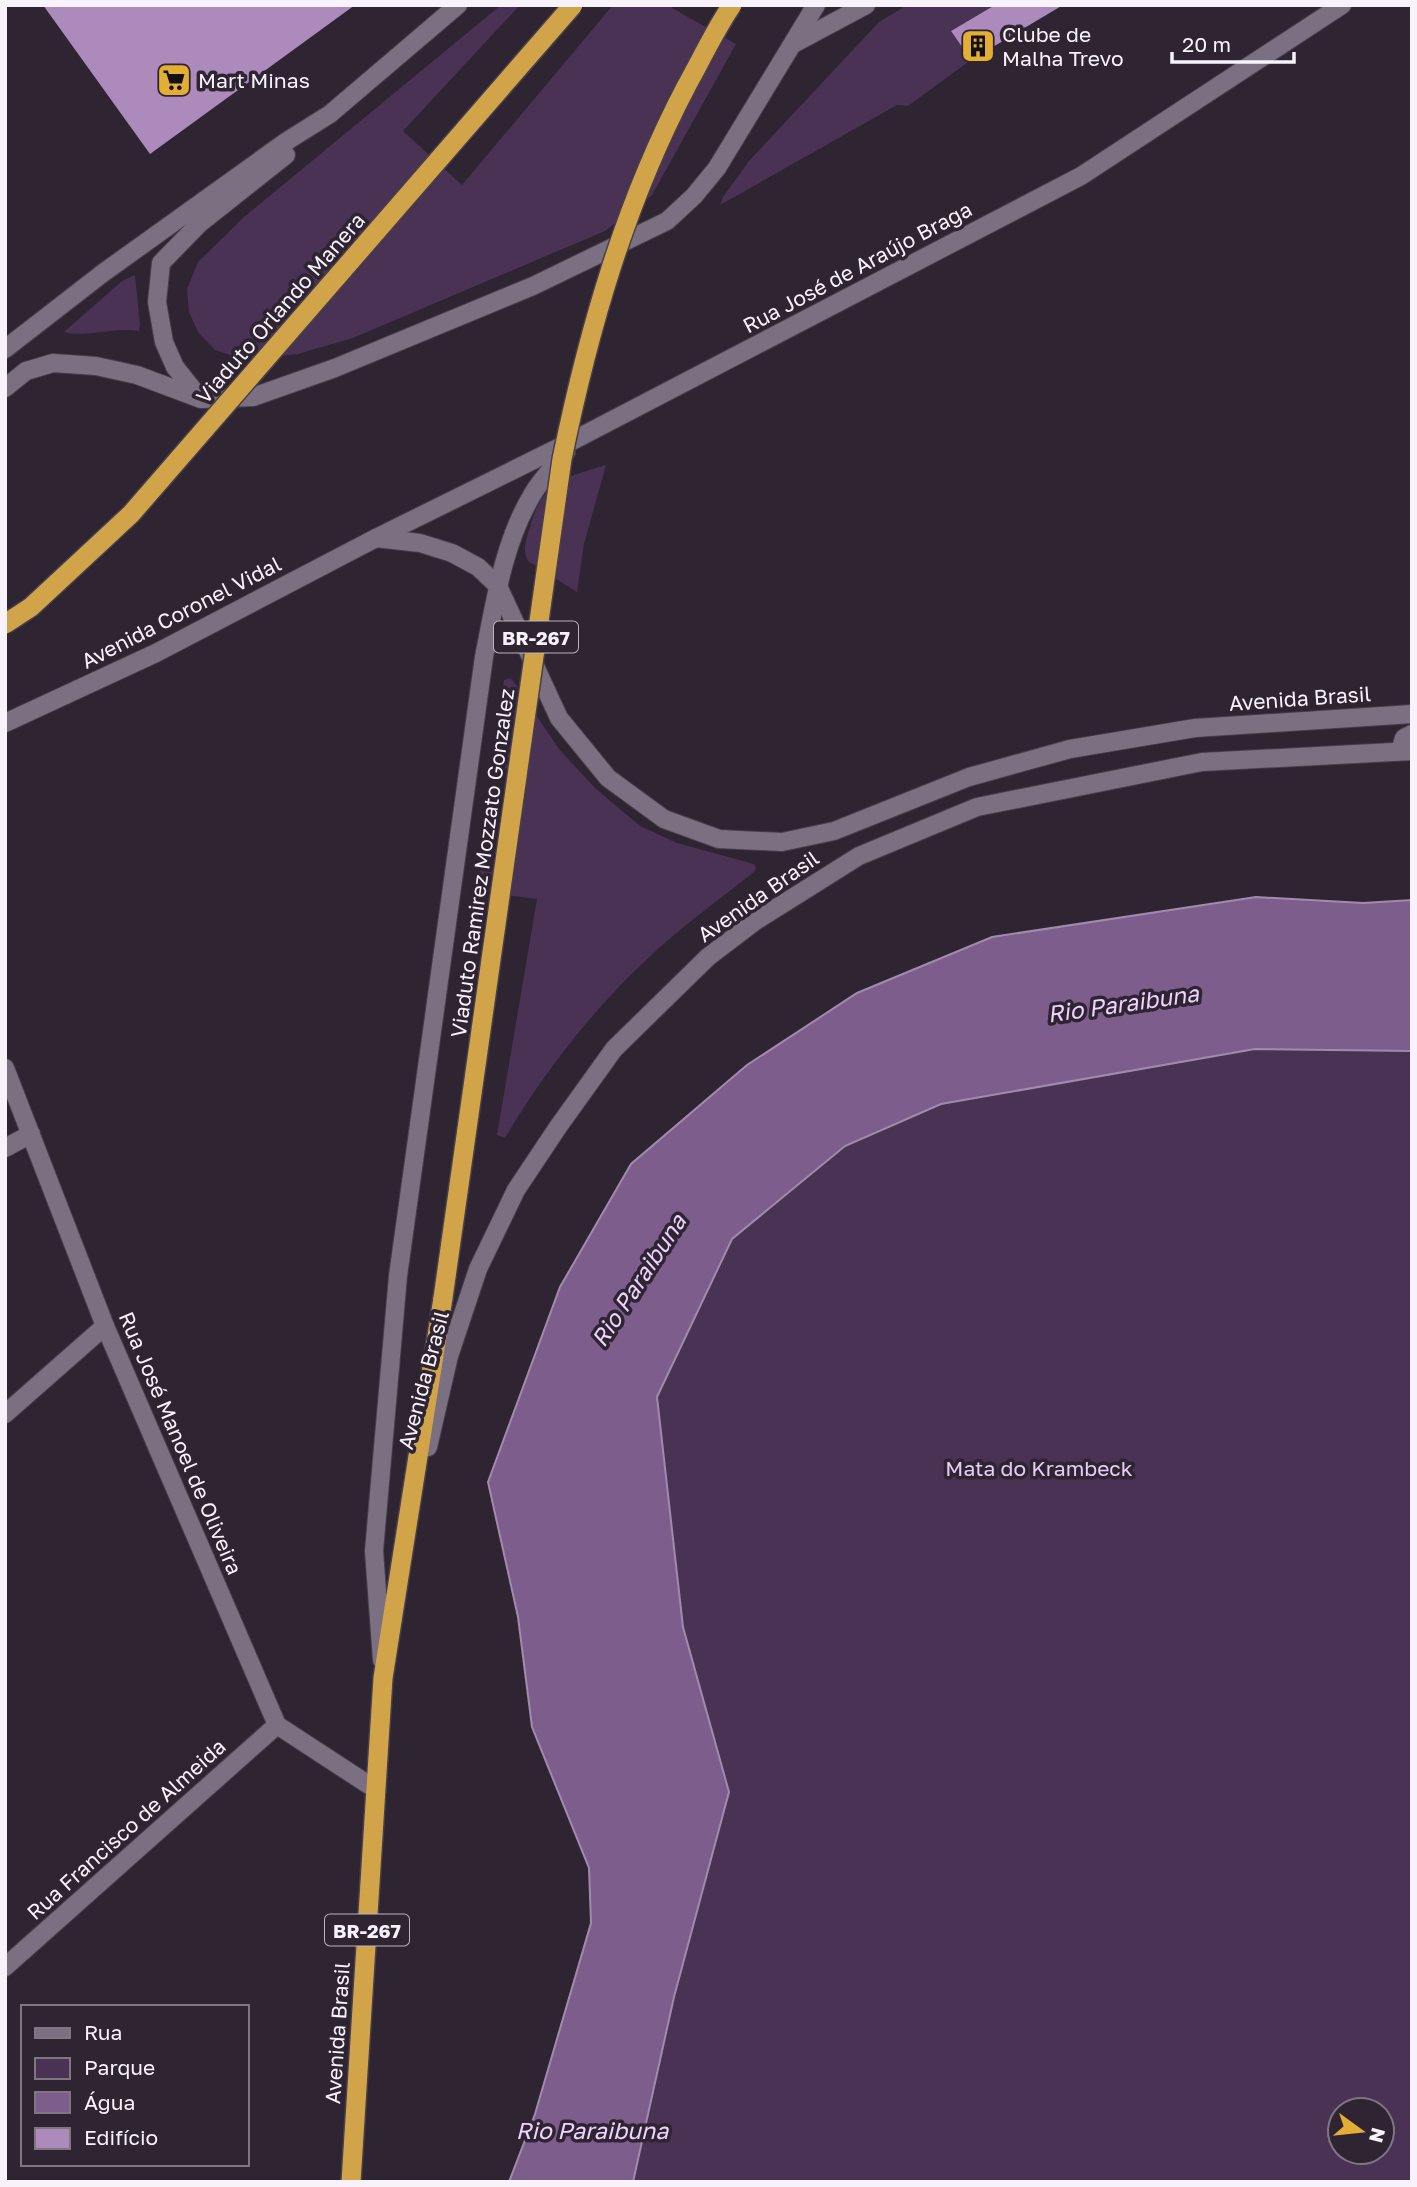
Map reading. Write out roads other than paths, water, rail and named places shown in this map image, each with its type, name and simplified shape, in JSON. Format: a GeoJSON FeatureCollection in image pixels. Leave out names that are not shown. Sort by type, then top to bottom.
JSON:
{"type":"FeatureCollection","features":[{"type":"Feature","properties":{"kind":"highway","name":"Viaduto Orlando Manera"},"geometry":{"type":"LineString","coordinates":[[5,624],[31,607],[131,514],[573,5]]}},
{"type":"Feature","properties":{"kind":"highway","name":"Viaduto Ramirez Mozzato Gonzalez"},"geometry":{"type":"LineString","coordinates":[[443,1298],[562,459],[579,374],[619,240],[659,139],[719,24],[732,5]]}},
{"type":"Feature","properties":{"kind":"highway","name":"Avenida Brasil"},"geometry":{"type":"LineString","coordinates":[[351,2182],[383,1678],[443,1298]]}},
{"type":"Feature","properties":{"kind":"main road"},"geometry":{"type":"LineString","coordinates":[[201,398],[175,367],[164,342],[157,302],[161,263],[199,224],[278,162],[458,5]]}},
{"type":"Feature","properties":{"kind":"main road"},"geometry":{"type":"LineString","coordinates":[[5,388],[26,371],[53,363],[96,366],[137,375],[201,398],[253,397],[335,368],[533,286],[667,220],[694,196],[717,168],[816,5]]}},
{"type":"Feature","properties":{"kind":"main road"},"geometry":{"type":"LineString","coordinates":[[795,43],[866,5]]}},
{"type":"Feature","properties":{"kind":"main road","name":"Rua José de Araújo Braga"},"geometry":{"type":"LineString","coordinates":[[376,538],[576,439],[1081,176],[1342,5]]}},
{"type":"Feature","properties":{"kind":"main road"},"geometry":{"type":"LineString","coordinates":[[5,349],[103,273],[330,114]]}},
{"type":"Feature","properties":{"kind":"main road","name":"Avenida Brasil"},"geometry":{"type":"LineString","coordinates":[[383,1678],[374,1551],[398,1276],[484,657],[498,586],[511,539],[534,492],[576,439]]}},
{"type":"Feature","properties":{"kind":"main road","name":"Avenida Brasil"},"geometry":{"type":"LineString","coordinates":[[376,538],[419,543],[452,553],[478,567],[498,586],[559,718],[608,778],[664,819],[719,839],[782,842],[834,831],[969,777],[1070,749],[1195,728],[1412,714]]}},
{"type":"Feature","properties":{"kind":"main road","name":"Avenida Coronel Vidal"},"geometry":{"type":"LineString","coordinates":[[5,723],[156,653],[376,538]]}},
{"type":"Feature","properties":{"kind":"main road"},"geometry":{"type":"LineString","coordinates":[[1406,751],[1404,738],[1412,734]]}},
{"type":"Feature","properties":{"kind":"main road","name":"Avenida Brasil"},"geometry":{"type":"LineString","coordinates":[[404,1550],[449,1356],[478,1269],[516,1190],[614,1049],[708,957],[754,922],[859,856],[977,807],[1202,762],[1406,751]]}},
{"type":"Feature","properties":{"kind":"main road","name":"Rua José Manoel de Oliveira"},"geometry":{"type":"LineString","coordinates":[[5,1068],[105,1326],[277,1725]]}},
{"type":"Feature","properties":{"kind":"main road"},"geometry":{"type":"LineString","coordinates":[[5,1148],[31,1134]]}},
{"type":"Feature","properties":{"kind":"main road"},"geometry":{"type":"LineString","coordinates":[[5,1414],[105,1326]]}},
{"type":"Feature","properties":{"kind":"main road"},"geometry":{"type":"LineString","coordinates":[[277,1725],[375,1789]]}},
{"type":"Feature","properties":{"kind":"main road","name":"Rua Francisco de Almeida"},"geometry":{"type":"LineString","coordinates":[[5,1967],[277,1725]]}},
{"type":"Feature","properties":{"kind":"water","name":"Rio Paraibuna"},"geometry":{"type":"Polygon","coordinates":[[[1256,897],[1363,903],[1412,900],[1412,1051],[1255,1049],[941,1104],[845,1146],[732,1239],[657,1397],[683,1627],[729,1792],[674,1997],[633,2182],[509,2182],[535,2114],[591,1923],[589,1868],[532,1727],[518,1617],[488,1482],[560,1287],[631,1164],[747,1065],[857,993],[992,937],[1256,897]]]}},
{"type":"Feature","properties":{"kind":"place","name":"Clube de Malha Trevo"},"geometry":{"type":"Point","coordinates":[978,46]}},
{"type":"Feature","properties":{"kind":"place","name":"Mart Minas"},"geometry":{"type":"Point","coordinates":[174,80]}},
{"type":"Feature","properties":{"kind":"park label","name":"Mata do Krambeck"},"geometry":{"type":"Point","coordinates":[1039,1468]}}]}
